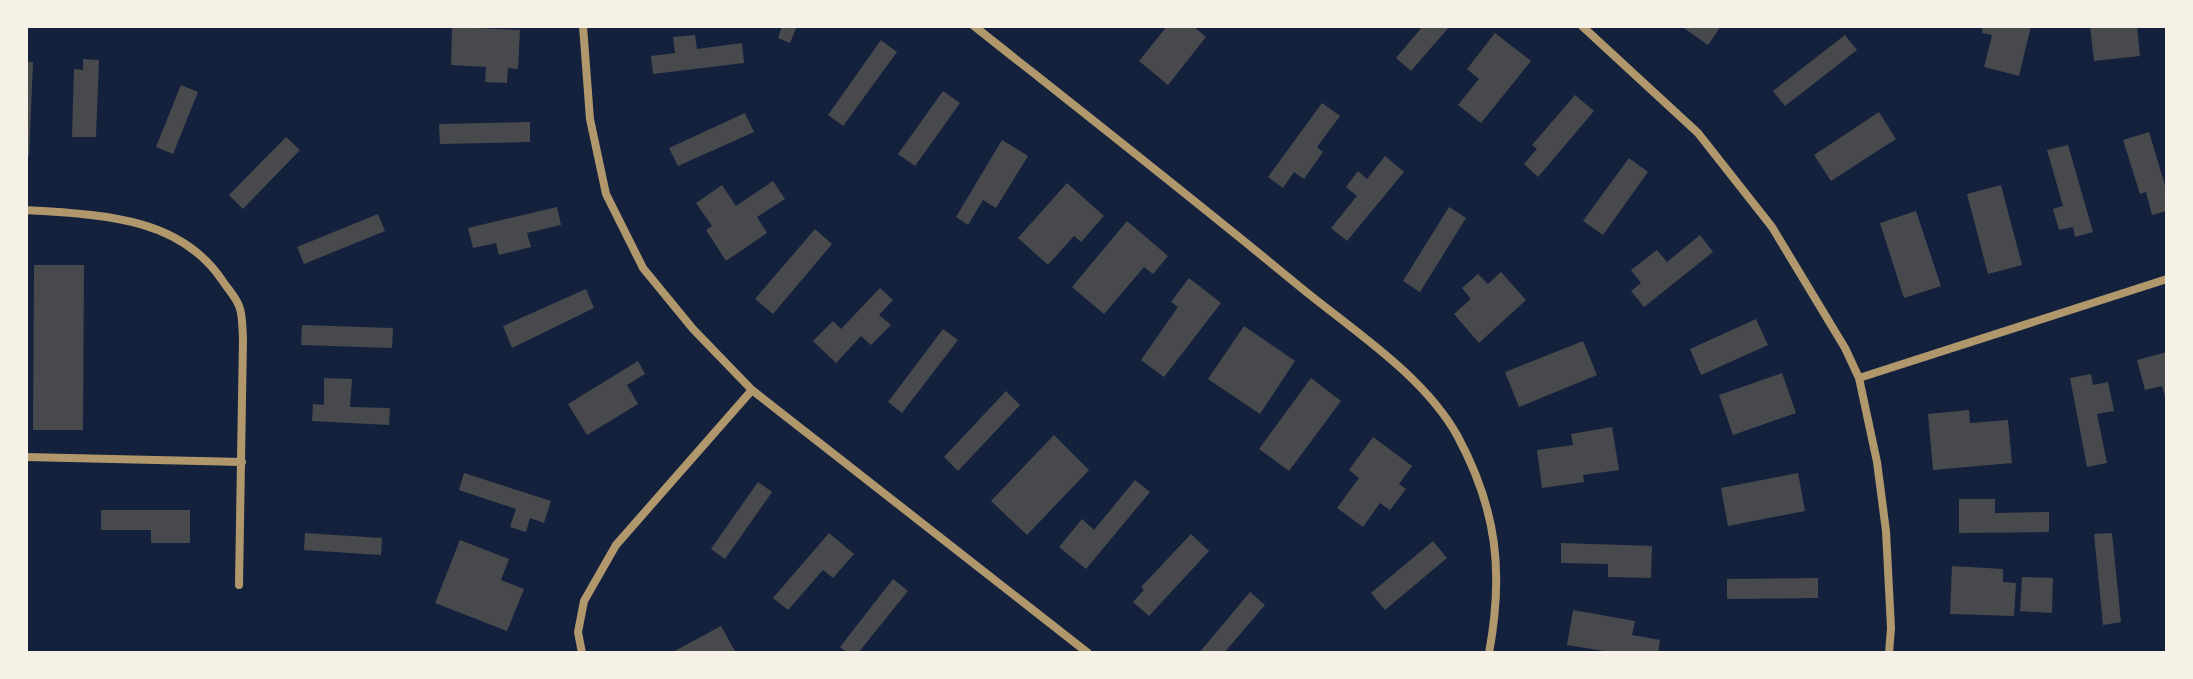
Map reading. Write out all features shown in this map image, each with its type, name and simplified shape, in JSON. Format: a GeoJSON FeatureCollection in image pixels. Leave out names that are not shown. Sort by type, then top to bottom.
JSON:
{"type":"FeatureCollection","features":[{"type":"Feature","properties":{"kind":"street"},"geometry":{"type":"LineString","coordinates":[[583,26],[590,119],[606,194],[643,268],[693,329],[752,390],[1088,653]]}},
{"type":"Feature","properties":{"kind":"street"},"geometry":{"type":"LineString","coordinates":[[974,26],[1201,205],[1402,370],[1435,402],[1457,436],[1485,495],[1494,539],[1497,608],[1489,653]]}},
{"type":"Feature","properties":{"kind":"street"},"geometry":{"type":"LineString","coordinates":[[1582,26],[1698,133],[1772,227],[1845,348],[1859,378],[1877,462],[1886,531],[1891,628],[1889,653]]}},
{"type":"Feature","properties":{"kind":"street"},"geometry":{"type":"LineString","coordinates":[[26,210],[107,215],[148,226],[178,240],[209,261],[239,306],[243,337],[239,585]]}},
{"type":"Feature","properties":{"kind":"street"},"geometry":{"type":"LineString","coordinates":[[1859,378],[2167,279]]}},
{"type":"Feature","properties":{"kind":"street"},"geometry":{"type":"LineString","coordinates":[[582,653],[578,632],[584,601],[616,545],[752,390]]}},
{"type":"Feature","properties":{"kind":"street"},"geometry":{"type":"LineString","coordinates":[[26,457],[242,462]]}},
{"type":"Feature","properties":{"kind":"building"},"geometry":{"type":"Polygon","coordinates":[[[782,26],[797,26],[790,43],[778,38],[782,26]]]}},
{"type":"Feature","properties":{"kind":"building"},"geometry":{"type":"Polygon","coordinates":[[[1167,26],[1193,26],[1206,37],[1168,85],[1139,61],[1167,26]]]}},
{"type":"Feature","properties":{"kind":"building"},"geometry":{"type":"Polygon","coordinates":[[[1423,26],[1450,26],[1411,71],[1396,58],[1423,26]]]}},
{"type":"Feature","properties":{"kind":"building"},"geometry":{"type":"Polygon","coordinates":[[[1681,26],[1721,26],[1708,45],[1681,26]]]}},
{"type":"Feature","properties":{"kind":"building"},"geometry":{"type":"Polygon","coordinates":[[[1983,26],[2031,26],[2019,76],[1984,67],[1992,35],[1982,33],[1983,26]]]}},
{"type":"Feature","properties":{"kind":"building"},"geometry":{"type":"Polygon","coordinates":[[[2090,26],[2137,26],[2140,56],[2094,61],[2090,26]]]}},
{"type":"Feature","properties":{"kind":"building"},"geometry":{"type":"Polygon","coordinates":[[[452,27],[520,30],[518,69],[508,68],[507,83],[485,82],[486,67],[451,65],[452,27]]]}},
{"type":"Feature","properties":{"kind":"building"},"geometry":{"type":"Polygon","coordinates":[[[1495,33],[1531,61],[1481,123],[1458,105],[1479,79],[1467,69],[1495,33]]]}},
{"type":"Feature","properties":{"kind":"building"},"geometry":{"type":"Polygon","coordinates":[[[695,35],[697,49],[742,43],[744,63],[653,74],[651,56],[675,53],[673,37],[695,35]]]}},
{"type":"Feature","properties":{"kind":"building"},"geometry":{"type":"Polygon","coordinates":[[[1845,35],[1857,50],[1785,106],[1773,91],[1845,35]]]}},
{"type":"Feature","properties":{"kind":"building"},"geometry":{"type":"Polygon","coordinates":[[[881,40],[897,52],[843,126],[828,115],[881,40]]]}},
{"type":"Feature","properties":{"kind":"building"},"geometry":{"type":"Polygon","coordinates":[[[83,59],[99,60],[96,137],[72,137],[74,69],[83,70],[83,59]]]}},
{"type":"Feature","properties":{"kind":"building"},"geometry":{"type":"Polygon","coordinates":[[[26,62],[33,62],[29,157],[26,157],[26,62]]]}},
{"type":"Feature","properties":{"kind":"building"},"geometry":{"type":"Polygon","coordinates":[[[181,85],[198,92],[173,154],[156,147],[181,85]]]}},
{"type":"Feature","properties":{"kind":"building"},"geometry":{"type":"Polygon","coordinates":[[[943,91],[960,103],[915,166],[898,154],[943,91]]]}},
{"type":"Feature","properties":{"kind":"building"},"geometry":{"type":"Polygon","coordinates":[[[1575,95],[1594,111],[1538,177],[1524,164],[1537,149],[1532,145],[1575,95]]]}},
{"type":"Feature","properties":{"kind":"building"},"geometry":{"type":"Polygon","coordinates":[[[1322,103],[1340,116],[1317,147],[1323,152],[1304,179],[1294,172],[1283,188],[1268,177],[1322,103]]]}},
{"type":"Feature","properties":{"kind":"building"},"geometry":{"type":"Polygon","coordinates":[[[1879,112],[1896,139],[1831,181],[1814,155],[1879,112]]]}},
{"type":"Feature","properties":{"kind":"building"},"geometry":{"type":"Polygon","coordinates":[[[745,113],[754,132],[678,166],[669,148],[745,113]]]}},
{"type":"Feature","properties":{"kind":"building"},"geometry":{"type":"Polygon","coordinates":[[[530,122],[530,142],[440,144],[439,124],[530,122]]]}},
{"type":"Feature","properties":{"kind":"building"},"geometry":{"type":"Polygon","coordinates":[[[2149,132],[2167,192],[2167,211],[2152,215],[2146,192],[2140,194],[2123,140],[2149,132]]]}},
{"type":"Feature","properties":{"kind":"building"},"geometry":{"type":"Polygon","coordinates":[[[286,137],[300,150],[243,209],[229,195],[286,137]]]}},
{"type":"Feature","properties":{"kind":"building"},"geometry":{"type":"Polygon","coordinates":[[[1002,140],[1028,156],[996,208],[983,200],[968,225],[956,217],[1002,140]]]}},
{"type":"Feature","properties":{"kind":"building"},"geometry":{"type":"Polygon","coordinates":[[[2068,145],[2093,232],[2075,237],[2073,227],[2059,230],[2053,209],[2063,206],[2047,150],[2068,145]]]}},
{"type":"Feature","properties":{"kind":"building"},"geometry":{"type":"Polygon","coordinates":[[[1385,156],[1404,172],[1347,241],[1331,228],[1357,196],[1346,187],[1358,171],[1367,179],[1385,156]]]}},
{"type":"Feature","properties":{"kind":"building"},"geometry":{"type":"Polygon","coordinates":[[[1629,158],[1648,172],[1603,235],[1583,221],[1629,158]]]}},
{"type":"Feature","properties":{"kind":"building"},"geometry":{"type":"Polygon","coordinates":[[[773,181],[785,199],[757,217],[767,233],[726,261],[706,230],[712,226],[696,203],[722,185],[736,206],[773,181]]]}},
{"type":"Feature","properties":{"kind":"building"},"geometry":{"type":"Polygon","coordinates":[[[1067,183],[1104,216],[1081,242],[1074,236],[1048,265],[1018,238],[1067,183]]]}},
{"type":"Feature","properties":{"kind":"building"},"geometry":{"type":"Polygon","coordinates":[[[2001,185],[2022,265],[1988,274],[1967,194],[2001,185]]]}},
{"type":"Feature","properties":{"kind":"building"},"geometry":{"type":"Polygon","coordinates":[[[557,207],[561,225],[527,233],[531,247],[499,255],[496,243],[473,248],[468,228],[557,207]]]}},
{"type":"Feature","properties":{"kind":"building"},"geometry":{"type":"Polygon","coordinates":[[[1449,207],[1466,218],[1420,292],[1403,281],[1449,207]]]}},
{"type":"Feature","properties":{"kind":"building"},"geometry":{"type":"Polygon","coordinates":[[[1916,211],[1941,286],[1904,298],[1880,223],[1916,211]]]}},
{"type":"Feature","properties":{"kind":"building"},"geometry":{"type":"Polygon","coordinates":[[[378,214],[385,231],[304,264],[297,247],[378,214]]]}},
{"type":"Feature","properties":{"kind":"building"},"geometry":{"type":"Polygon","coordinates":[[[1127,221],[1168,256],[1153,274],[1144,267],[1104,314],[1072,287],[1127,221]]]}},
{"type":"Feature","properties":{"kind":"building"},"geometry":{"type":"Polygon","coordinates":[[[815,229],[832,244],[773,314],[755,299],[815,229]]]}},
{"type":"Feature","properties":{"kind":"building"},"geometry":{"type":"Polygon","coordinates":[[[1700,235],[1713,252],[1644,307],[1631,291],[1641,283],[1631,270],[1657,250],[1667,262],[1700,235]]]}},
{"type":"Feature","properties":{"kind":"building"},"geometry":{"type":"Polygon","coordinates":[[[34,265],[84,265],[83,430],[33,430],[34,265]]]}},
{"type":"Feature","properties":{"kind":"building"},"geometry":{"type":"Polygon","coordinates":[[[1501,272],[1526,300],[1479,343],[1454,314],[1471,299],[1462,288],[1478,274],[1488,284],[1501,272]]]}},
{"type":"Feature","properties":{"kind":"building"},"geometry":{"type":"Polygon","coordinates":[[[1189,278],[1221,303],[1164,377],[1141,360],[1178,307],[1171,302],[1189,278]]]}},
{"type":"Feature","properties":{"kind":"building"},"geometry":{"type":"Polygon","coordinates":[[[880,288],[893,300],[879,315],[891,325],[871,345],[861,336],[836,363],[813,341],[833,321],[841,329],[880,288]]]}},
{"type":"Feature","properties":{"kind":"building"},"geometry":{"type":"Polygon","coordinates":[[[586,289],[594,308],[512,348],[503,326],[586,289]]]}},
{"type":"Feature","properties":{"kind":"building"},"geometry":{"type":"Polygon","coordinates":[[[1756,319],[1768,345],[1701,375],[1690,349],[1756,319]]]}},
{"type":"Feature","properties":{"kind":"building"},"geometry":{"type":"Polygon","coordinates":[[[302,325],[393,328],[392,348],[301,345],[302,325]]]}},
{"type":"Feature","properties":{"kind":"building"},"geometry":{"type":"Polygon","coordinates":[[[1244,326],[1295,361],[1260,414],[1208,379],[1244,326]]]}},
{"type":"Feature","properties":{"kind":"building"},"geometry":{"type":"Polygon","coordinates":[[[943,329],[958,340],[902,413],[888,402],[943,329]]]}},
{"type":"Feature","properties":{"kind":"building"},"geometry":{"type":"Polygon","coordinates":[[[1583,341],[1597,375],[1519,407],[1505,372],[1583,341]]]}},
{"type":"Feature","properties":{"kind":"building"},"geometry":{"type":"Polygon","coordinates":[[[2167,352],[2166,400],[2162,386],[2145,390],[2137,360],[2167,352]]]}},
{"type":"Feature","properties":{"kind":"building"},"geometry":{"type":"Polygon","coordinates":[[[638,361],[645,374],[627,385],[638,404],[587,435],[568,404],[638,361]]]}},
{"type":"Feature","properties":{"kind":"building"},"geometry":{"type":"Polygon","coordinates":[[[1782,373],[1796,413],[1733,435],[1719,395],[1782,373]]]}},
{"type":"Feature","properties":{"kind":"building"},"geometry":{"type":"Polygon","coordinates":[[[2091,374],[2093,385],[2108,382],[2114,411],[2097,414],[2107,463],[2087,467],[2070,378],[2091,374]]]}},
{"type":"Feature","properties":{"kind":"building"},"geometry":{"type":"Polygon","coordinates":[[[324,378],[352,379],[350,407],[390,408],[389,425],[312,421],[313,404],[324,405],[324,378]]]}},
{"type":"Feature","properties":{"kind":"building"},"geometry":{"type":"Polygon","coordinates":[[[1311,378],[1341,401],[1289,471],[1259,449],[1311,378]]]}},
{"type":"Feature","properties":{"kind":"building"},"geometry":{"type":"Polygon","coordinates":[[[1006,391],[1020,405],[958,471],[944,457],[1006,391]]]}},
{"type":"Feature","properties":{"kind":"building"},"geometry":{"type":"Polygon","coordinates":[[[1969,410],[1970,423],[2008,420],[2012,463],[1933,470],[1928,414],[1969,410]]]}},
{"type":"Feature","properties":{"kind":"building"},"geometry":{"type":"Polygon","coordinates":[[[1612,427],[1619,470],[1583,475],[1584,482],[1542,488],[1537,450],[1573,445],[1571,434],[1612,427]]]}},
{"type":"Feature","properties":{"kind":"building"},"geometry":{"type":"Polygon","coordinates":[[[1054,435],[1089,470],[1027,535],[991,501],[1054,435]]]}},
{"type":"Feature","properties":{"kind":"building"},"geometry":{"type":"Polygon","coordinates":[[[1373,437],[1412,466],[1399,484],[1406,489],[1390,510],[1380,503],[1363,527],[1337,508],[1359,478],[1349,470],[1373,437]]]}},
{"type":"Feature","properties":{"kind":"building"},"geometry":{"type":"Polygon","coordinates":[[[464,473],[551,501],[544,523],[530,518],[526,532],[510,527],[516,509],[459,490],[464,473]]]}},
{"type":"Feature","properties":{"kind":"building"},"geometry":{"type":"Polygon","coordinates":[[[1798,473],[1805,511],[1728,526],[1721,488],[1798,473]]]}},
{"type":"Feature","properties":{"kind":"building"},"geometry":{"type":"Polygon","coordinates":[[[1135,480],[1150,492],[1086,569],[1059,547],[1082,519],[1094,530],[1135,480]]]}},
{"type":"Feature","properties":{"kind":"building"},"geometry":{"type":"Polygon","coordinates":[[[758,482],[772,492],[725,559],[711,549],[758,482]]]}},
{"type":"Feature","properties":{"kind":"building"},"geometry":{"type":"Polygon","coordinates":[[[1959,499],[1995,499],[1995,513],[2049,512],[2049,532],[1959,533],[1959,499]]]}},
{"type":"Feature","properties":{"kind":"building"},"geometry":{"type":"Polygon","coordinates":[[[101,510],[190,510],[190,543],[151,543],[151,530],[101,530],[101,510]]]}},
{"type":"Feature","properties":{"kind":"building"},"geometry":{"type":"Polygon","coordinates":[[[305,533],[382,538],[381,555],[304,550],[305,533]]]}},
{"type":"Feature","properties":{"kind":"building"},"geometry":{"type":"Polygon","coordinates":[[[829,533],[854,554],[833,578],[823,570],[788,610],[773,598],[829,533]]]}},
{"type":"Feature","properties":{"kind":"building"},"geometry":{"type":"Polygon","coordinates":[[[2112,533],[2121,622],[2103,625],[2094,534],[2112,533]]]}},
{"type":"Feature","properties":{"kind":"building"},"geometry":{"type":"Polygon","coordinates":[[[1191,534],[1209,551],[1149,616],[1133,602],[1144,590],[1141,587],[1191,534]]]}},
{"type":"Feature","properties":{"kind":"building"},"geometry":{"type":"Polygon","coordinates":[[[460,540],[509,559],[501,580],[524,589],[507,631],[435,603],[460,540]]]}},
{"type":"Feature","properties":{"kind":"building"},"geometry":{"type":"Polygon","coordinates":[[[1433,541],[1447,558],[1385,610],[1371,593],[1433,541]]]}},
{"type":"Feature","properties":{"kind":"building"},"geometry":{"type":"Polygon","coordinates":[[[1561,543],[1652,546],[1651,578],[1608,577],[1608,564],[1561,563],[1561,543]]]}},
{"type":"Feature","properties":{"kind":"building"},"geometry":{"type":"Polygon","coordinates":[[[1952,566],[2003,569],[2003,582],[2016,583],[2014,616],[1950,614],[1952,566]]]}},
{"type":"Feature","properties":{"kind":"building"},"geometry":{"type":"Polygon","coordinates":[[[2022,577],[2053,578],[2052,613],[2020,611],[2022,577]]]}},
{"type":"Feature","properties":{"kind":"building"},"geometry":{"type":"Polygon","coordinates":[[[1818,578],[1818,598],[1727,599],[1727,579],[1818,578]]]}},
{"type":"Feature","properties":{"kind":"building"},"geometry":{"type":"Polygon","coordinates":[[[893,579],[908,591],[858,653],[848,653],[840,647],[893,579]]]}},
{"type":"Feature","properties":{"kind":"building"},"geometry":{"type":"Polygon","coordinates":[[[1250,592],[1265,605],[1224,653],[1199,653],[1250,592]]]}},
{"type":"Feature","properties":{"kind":"building"},"geometry":{"type":"Polygon","coordinates":[[[1573,610],[1635,621],[1632,635],[1660,640],[1658,653],[1616,653],[1567,645],[1573,610]]]}},
{"type":"Feature","properties":{"kind":"building"},"geometry":{"type":"Polygon","coordinates":[[[721,626],[736,653],[671,653],[721,626]]]}}]}
